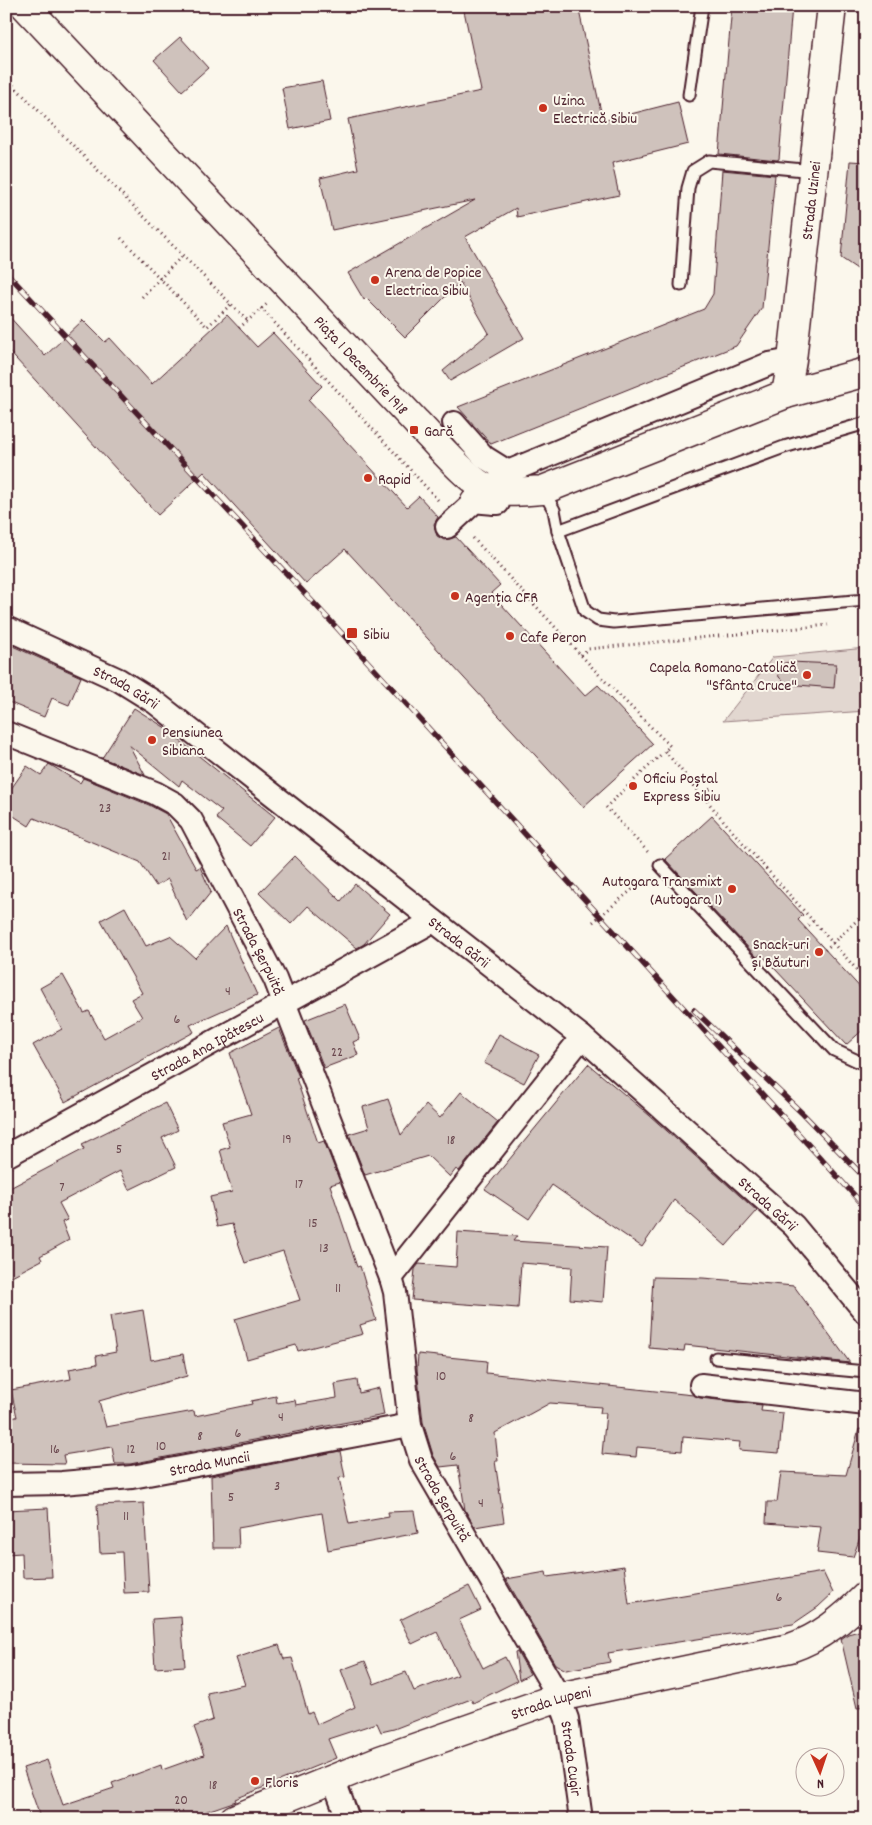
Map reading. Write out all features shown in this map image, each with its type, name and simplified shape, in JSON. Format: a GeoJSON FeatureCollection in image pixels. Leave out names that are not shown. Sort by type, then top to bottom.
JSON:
{"type":"FeatureCollection","features":[{"type":"Feature","properties":{"kind":"street","name":"Piața 1 Decembrie 1918"},"geometry":{"type":"LineString","coordinates":[[25,6],[474,481],[488,488],[546,495],[786,394],[866,372]]}},
{"type":"Feature","properties":{"kind":"street","name":"Strada Uzinei"},"geometry":{"type":"LineString","coordinates":[[786,394],[792,360],[832,6]]}},
{"type":"Feature","properties":{"kind":"street"},"geometry":{"type":"LineString","coordinates":[[447,527],[474,502],[472,501],[769,364],[792,360]]}},
{"type":"Feature","properties":{"kind":"street"},"geometry":{"type":"LineString","coordinates":[[454,424],[484,458],[500,488]]}},
{"type":"Feature","properties":{"kind":"street","name":"Strada Gării"},"geometry":{"type":"LineString","coordinates":[[6,628],[119,680],[156,703],[582,1037],[794,1226],[866,1313]]}},
{"type":"Feature","properties":{"kind":"street","name":"Strada Șerpuită"},"geometry":{"type":"LineString","coordinates":[[6,733],[155,793],[175,804],[192,820],[275,979],[391,1278],[395,1292],[410,1425],[421,1460],[559,1697]]}},
{"type":"Feature","properties":{"kind":"street","name":"Strada Ana Ipătescu"},"geometry":{"type":"LineString","coordinates":[[6,1156],[433,921]]}},
{"type":"Feature","properties":{"kind":"street"},"geometry":{"type":"LineString","coordinates":[[391,1278],[582,1037]]}},
{"type":"Feature","properties":{"kind":"street"},"geometry":{"type":"LineString","coordinates":[[701,1385],[866,1404]]}},
{"type":"Feature","properties":{"kind":"street","name":"Strada Muncii"},"geometry":{"type":"LineString","coordinates":[[6,1484],[62,1483],[132,1477],[410,1425]]}},
{"type":"Feature","properties":{"kind":"street","name":"Strada Lupeni"},"geometry":{"type":"LineString","coordinates":[[234,1819],[333,1778],[559,1697],[790,1648],[808,1642],[829,1630],[866,1596]]}},
{"type":"Feature","properties":{"kind":"street","name":"Strada Cugir"},"geometry":{"type":"LineString","coordinates":[[559,1697],[566,1719],[581,1819]]}},
{"type":"Feature","properties":{"kind":"street"},"geometry":{"type":"LineString","coordinates":[[333,1778],[348,1819]]}},
{"type":"Feature","properties":{"kind":"lane"},"geometry":{"type":"LineString","coordinates":[[689,95],[702,6]]}},
{"type":"Feature","properties":{"kind":"lane"},"geometry":{"type":"LineString","coordinates":[[681,285],[688,188],[692,172],[709,162],[814,171]]}},
{"type":"Feature","properties":{"kind":"lane"},"geometry":{"type":"LineString","coordinates":[[558,531],[784,447],[866,423]]}},
{"type":"Feature","properties":{"kind":"lane"},"geometry":{"type":"LineString","coordinates":[[546,495],[554,510],[558,531],[578,598],[584,611],[598,620],[614,622],[866,600]]}},
{"type":"Feature","properties":{"kind":"lane"},"geometry":{"type":"LineString","coordinates":[[660,865],[834,1050],[866,1064]]}},
{"type":"Feature","properties":{"kind":"lane"},"geometry":{"type":"LineString","coordinates":[[716,1358],[866,1372]]}},
{"type":"Feature","properties":{"kind":"path"},"geometry":{"type":"LineString","coordinates":[[6,78],[247,320]]}},
{"type":"Feature","properties":{"kind":"path"},"geometry":{"type":"LineString","coordinates":[[121,238],[208,327],[231,304]]}},
{"type":"Feature","properties":{"kind":"path"},"geometry":{"type":"LineString","coordinates":[[142,297],[183,255]]}},
{"type":"Feature","properties":{"kind":"path"},"geometry":{"type":"LineString","coordinates":[[239,328],[288,285]]}},
{"type":"Feature","properties":{"kind":"path"},"geometry":{"type":"LineString","coordinates":[[581,655],[588,649],[836,625]]}},
{"type":"Feature","properties":{"kind":"path"},"geometry":{"type":"LineString","coordinates":[[593,922],[660,865],[606,807],[670,746]]}},
{"type":"Feature","properties":{"kind":"path"},"geometry":{"type":"LineString","coordinates":[[664,751],[734,833],[866,980]]}},
{"type":"Feature","properties":{"kind":"path"},"geometry":{"type":"LineString","coordinates":[[702,796],[713,787]]}},
{"type":"Feature","properties":{"kind":"path"},"geometry":{"type":"LineString","coordinates":[[731,837],[734,833]]}},
{"type":"Feature","properties":{"kind":"path"},"geometry":{"type":"LineString","coordinates":[[825,950],[866,912]]}},
{"type":"Feature","properties":{"kind":"path"},"geometry":{"type":"LineString","coordinates":[[805,929],[813,922]]}},
{"type":"Feature","properties":{"kind":"shaded area"},"geometry":{"type":"Polygon","coordinates":[[[866,648],[866,711],[723,721],[773,657],[866,648]]]}},
{"type":"Feature","properties":{"kind":"building","name":"Uzina Electrică Sibiu"},"geometry":{"type":"Polygon","coordinates":[[[463,6],[578,6],[603,121],[678,102],[688,144],[612,163],[619,195],[517,217],[516,208],[465,237],[524,338],[450,381],[443,371],[489,333],[460,282],[405,337],[366,298],[364,300],[348,273],[475,200],[332,230],[320,178],[358,169],[348,119],[481,91],[463,6]]]}},
{"type":"Feature","properties":{"kind":"building"},"geometry":{"type":"Polygon","coordinates":[[[732,6],[792,6],[779,159],[777,160],[719,154],[732,6]]]}},
{"type":"Feature","properties":{"kind":"building"},"geometry":{"type":"Polygon","coordinates":[[[180,37],[208,68],[182,91],[154,60],[180,37]]]}},
{"type":"Feature","properties":{"kind":"building"},"geometry":{"type":"Polygon","coordinates":[[[322,81],[330,121],[290,129],[282,88],[322,81]]]}},
{"type":"Feature","properties":{"kind":"building"},"geometry":{"type":"Polygon","coordinates":[[[850,161],[866,162],[866,275],[841,258],[850,161]]]}},
{"type":"Feature","properties":{"kind":"building"},"geometry":{"type":"Polygon","coordinates":[[[722,170],[775,175],[762,308],[736,346],[491,444],[458,407],[704,309],[713,294],[722,170]]]}},
{"type":"Feature","properties":{"kind":"building"},"geometry":{"type":"Polygon","coordinates":[[[6,313],[45,356],[83,320],[105,342],[110,338],[152,384],[227,315],[257,347],[273,333],[322,386],[308,400],[407,507],[419,496],[438,517],[434,524],[437,536],[444,540],[456,537],[500,585],[491,593],[585,696],[598,685],[653,744],[583,807],[345,549],[306,584],[204,472],[158,515],[6,348],[6,313]]]}},
{"type":"Feature","properties":{"kind":"building"},"geometry":{"type":"Polygon","coordinates":[[[6,643],[81,677],[69,705],[52,698],[44,717],[6,701],[6,643]]]}},
{"type":"Feature","properties":{"kind":"building","name":"Capela Romano-Catolică \"Sfânta Cruce\""},"geometry":{"type":"Polygon","coordinates":[[[790,662],[836,664],[834,688],[786,684],[779,677],[778,673],[780,664],[790,662]]]}},
{"type":"Feature","properties":{"kind":"building"},"geometry":{"type":"Polygon","coordinates":[[[134,708],[169,730],[169,732],[275,817],[250,846],[216,818],[222,811],[182,780],[179,786],[129,745],[145,775],[102,758],[134,708]]]}},
{"type":"Feature","properties":{"kind":"building"},"geometry":{"type":"Polygon","coordinates":[[[49,764],[80,783],[83,778],[166,814],[196,869],[200,867],[211,892],[187,922],[168,879],[156,886],[140,862],[34,818],[29,826],[6,811],[6,796],[27,766],[41,775],[49,764]]]}},
{"type":"Feature","properties":{"kind":"building"},"geometry":{"type":"Polygon","coordinates":[[[712,816],[803,915],[798,920],[866,994],[866,1027],[846,1045],[761,954],[757,957],[665,859],[712,816]]]}},
{"type":"Feature","properties":{"kind":"building"},"geometry":{"type":"Polygon","coordinates":[[[295,856],[341,901],[355,884],[390,914],[364,944],[357,948],[308,906],[291,924],[259,893],[295,856]]]}},
{"type":"Feature","properties":{"kind":"building"},"geometry":{"type":"Polygon","coordinates":[[[125,907],[146,946],[170,936],[195,958],[226,926],[257,995],[190,1025],[194,1032],[65,1102],[33,1045],[62,1029],[40,988],[63,975],[84,1013],[89,1011],[104,1038],[142,1017],[131,999],[142,993],[101,920],[125,907]]]}},
{"type":"Feature","properties":{"kind":"building"},"geometry":{"type":"Polygon","coordinates":[[[345,1004],[360,1039],[353,1042],[358,1055],[324,1068],[305,1020],[345,1004]]]}},
{"type":"Feature","properties":{"kind":"building"},"geometry":{"type":"Polygon","coordinates":[[[279,1028],[299,1077],[296,1078],[318,1143],[324,1141],[340,1182],[330,1185],[357,1267],[360,1266],[376,1320],[360,1325],[363,1334],[298,1351],[296,1345],[247,1359],[235,1319],[300,1300],[283,1251],[245,1263],[232,1224],[217,1227],[210,1197],[232,1192],[220,1150],[230,1147],[222,1122],[251,1114],[230,1053],[279,1028]]]}},
{"type":"Feature","properties":{"kind":"building"},"geometry":{"type":"Polygon","coordinates":[[[499,1034],[539,1055],[524,1083],[484,1063],[499,1034]]]}},
{"type":"Feature","properties":{"kind":"building"},"geometry":{"type":"Polygon","coordinates":[[[588,1064],[649,1115],[757,1211],[726,1246],[674,1200],[642,1247],[552,1185],[529,1219],[485,1189],[588,1064]]]}},
{"type":"Feature","properties":{"kind":"building"},"geometry":{"type":"Polygon","coordinates":[[[461,1092],[498,1122],[459,1171],[456,1169],[450,1177],[428,1156],[365,1175],[349,1134],[369,1128],[363,1107],[388,1099],[401,1135],[426,1105],[440,1118],[461,1092]]]}},
{"type":"Feature","properties":{"kind":"building"},"geometry":{"type":"Polygon","coordinates":[[[165,1103],[178,1130],[162,1138],[176,1167],[129,1190],[120,1171],[59,1203],[68,1220],[62,1222],[69,1240],[40,1256],[42,1260],[6,1279],[6,1190],[84,1149],[82,1144],[165,1103]]]}},
{"type":"Feature","properties":{"kind":"building"},"geometry":{"type":"Polygon","coordinates":[[[458,1232],[517,1236],[513,1241],[607,1247],[603,1302],[570,1299],[572,1267],[521,1263],[518,1308],[412,1300],[415,1269],[419,1264],[456,1267],[458,1232]]]}},
{"type":"Feature","properties":{"kind":"building"},"geometry":{"type":"Polygon","coordinates":[[[653,1277],[703,1278],[794,1286],[850,1363],[685,1345],[684,1351],[649,1348],[653,1277]]]}},
{"type":"Feature","properties":{"kind":"building"},"geometry":{"type":"Polygon","coordinates":[[[143,1310],[151,1360],[183,1354],[187,1376],[99,1401],[106,1427],[194,1411],[195,1416],[252,1404],[251,1401],[276,1396],[277,1403],[295,1400],[296,1405],[337,1398],[335,1384],[357,1380],[359,1393],[379,1388],[384,1415],[130,1464],[115,1464],[112,1447],[63,1455],[65,1464],[6,1463],[6,1418],[17,1417],[11,1390],[71,1379],[69,1369],[97,1364],[96,1356],[116,1352],[110,1316],[143,1310]]]}},
{"type":"Feature","properties":{"kind":"building"},"geometry":{"type":"Polygon","coordinates":[[[418,1354],[487,1361],[486,1373],[693,1395],[700,1398],[762,1405],[761,1411],[783,1413],[779,1453],[739,1450],[740,1442],[683,1437],[682,1451],[637,1447],[636,1457],[602,1454],[606,1413],[600,1413],[601,1407],[550,1403],[495,1433],[498,1461],[495,1461],[504,1522],[475,1527],[465,1510],[458,1465],[440,1467],[433,1455],[423,1422],[417,1369],[418,1354]]]}},
{"type":"Feature","properties":{"kind":"building"},"geometry":{"type":"Polygon","coordinates":[[[859,1429],[866,1430],[866,1521],[853,1557],[817,1553],[821,1527],[766,1523],[767,1502],[777,1502],[781,1472],[846,1475],[859,1429]]]}},
{"type":"Feature","properties":{"kind":"building"},"geometry":{"type":"Polygon","coordinates":[[[340,1451],[345,1477],[339,1478],[349,1524],[389,1517],[388,1512],[414,1511],[418,1533],[328,1550],[322,1513],[238,1528],[239,1548],[213,1548],[211,1476],[340,1451]]]}},
{"type":"Feature","properties":{"kind":"building"},"geometry":{"type":"Polygon","coordinates":[[[144,1503],[149,1592],[124,1593],[122,1552],[100,1553],[97,1505],[144,1503]]]}},
{"type":"Feature","properties":{"kind":"building"},"geometry":{"type":"Polygon","coordinates":[[[48,1508],[52,1577],[23,1578],[22,1553],[6,1554],[6,1510],[48,1508]]]}},
{"type":"Feature","properties":{"kind":"building"},"geometry":{"type":"Polygon","coordinates":[[[624,1566],[629,1604],[823,1572],[833,1593],[818,1607],[793,1624],[608,1653],[610,1662],[566,1670],[555,1664],[506,1579],[546,1572],[547,1577],[624,1566]]]}},
{"type":"Feature","properties":{"kind":"building"},"geometry":{"type":"Polygon","coordinates":[[[469,1586],[481,1610],[459,1620],[483,1668],[505,1657],[517,1681],[473,1703],[471,1699],[394,1729],[381,1732],[377,1723],[328,1739],[336,1758],[235,1799],[236,1801],[184,1819],[36,1819],[36,1815],[39,1814],[23,1768],[47,1760],[63,1805],[114,1788],[112,1783],[161,1765],[162,1770],[204,1755],[194,1727],[213,1720],[207,1693],[245,1685],[236,1658],[279,1645],[284,1659],[292,1658],[308,1714],[312,1712],[317,1724],[355,1707],[341,1670],[365,1661],[374,1684],[406,1672],[414,1691],[458,1675],[437,1632],[412,1644],[400,1620],[469,1586]]]}},
{"type":"Feature","properties":{"kind":"building"},"geometry":{"type":"Polygon","coordinates":[[[181,1617],[185,1666],[155,1668],[152,1619],[181,1617]]]}},
{"type":"Feature","properties":{"kind":"building"},"geometry":{"type":"Polygon","coordinates":[[[866,1629],[866,1707],[857,1708],[841,1639],[848,1634],[866,1629]]]}},
{"type":"Feature","properties":{"kind":"building"},"geometry":{"type":"Polygon","coordinates":[[[517,1651],[530,1674],[519,1680],[515,1652],[517,1651]]]}},
{"type":"Feature","properties":{"kind":"railway"},"geometry":{"type":"LineString","coordinates":[[6,272],[337,628],[866,1208]]}},
{"type":"Feature","properties":{"kind":"railway"},"geometry":{"type":"LineString","coordinates":[[694,1010],[803,1114],[866,1179]]}},
{"type":"Feature","properties":{"kind":"place","name":"Uzina Electrică Sibiu"},"geometry":{"type":"Point","coordinates":[543,108]}},
{"type":"Feature","properties":{"kind":"place","name":"Arena de Popice Electrica Sibiu"},"geometry":{"type":"Point","coordinates":[375,280]}},
{"type":"Feature","properties":{"kind":"place","name":"Gară"},"geometry":{"type":"Point","coordinates":[414,430]}},
{"type":"Feature","properties":{"kind":"place","name":"Rapid"},"geometry":{"type":"Point","coordinates":[368,478]}},
{"type":"Feature","properties":{"kind":"place","name":"Agenția CFR"},"geometry":{"type":"Point","coordinates":[455,596]}},
{"type":"Feature","properties":{"kind":"place","name":"Sibiu"},"geometry":{"type":"Point","coordinates":[352,633]}},
{"type":"Feature","properties":{"kind":"place","name":"Cafe Peron"},"geometry":{"type":"Point","coordinates":[510,636]}},
{"type":"Feature","properties":{"kind":"place","name":"Capela Romano-Catolică \"Sfânta Cruce\""},"geometry":{"type":"Point","coordinates":[807,675]}},
{"type":"Feature","properties":{"kind":"place","name":"Pensiunea Sibiana"},"geometry":{"type":"Point","coordinates":[152,740]}},
{"type":"Feature","properties":{"kind":"place","name":"Oficiu Poștal Express Sibiu"},"geometry":{"type":"Point","coordinates":[633,786]}},
{"type":"Feature","properties":{"kind":"place","name":"Autogara Transmixt (Autogara 1)"},"geometry":{"type":"Point","coordinates":[732,889]}},
{"type":"Feature","properties":{"kind":"place","name":"Snack-uri și Băuturi"},"geometry":{"type":"Point","coordinates":[819,952]}},
{"type":"Feature","properties":{"kind":"place","name":"Floris"},"geometry":{"type":"Point","coordinates":[255,1781]}}]}
